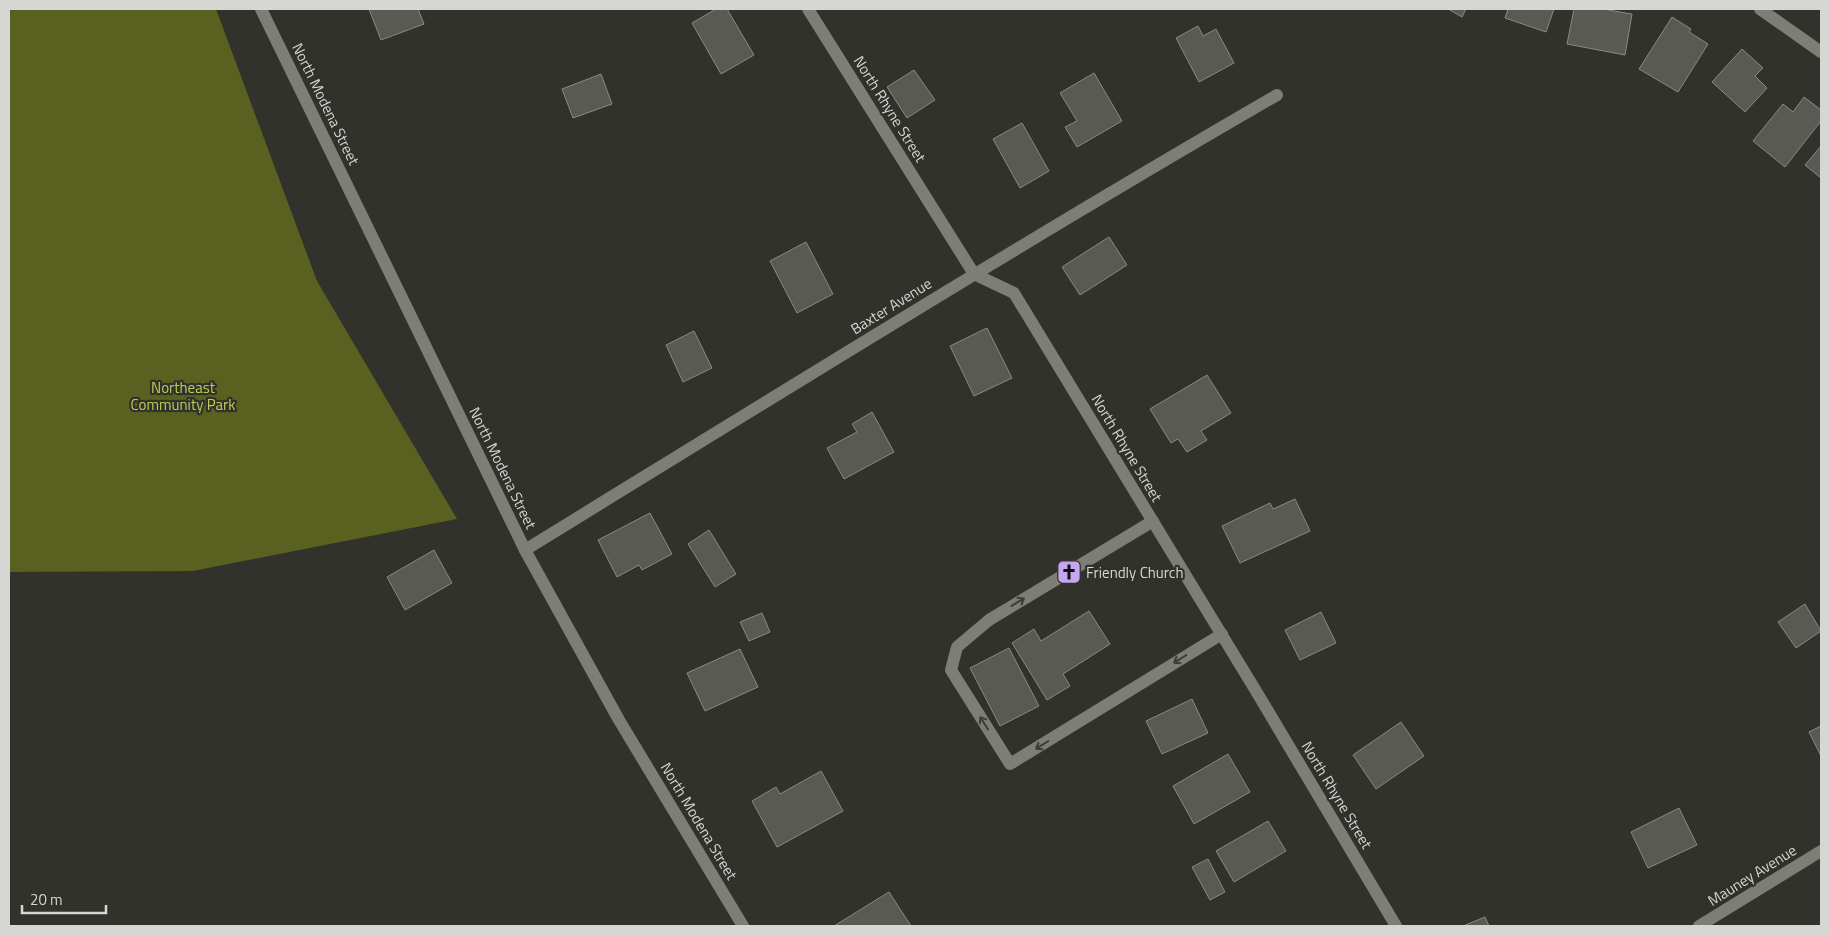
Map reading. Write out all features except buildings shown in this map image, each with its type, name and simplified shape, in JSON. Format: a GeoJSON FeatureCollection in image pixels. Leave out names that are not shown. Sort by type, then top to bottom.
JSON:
{"type":"FeatureCollection","features":[{"type":"Feature","properties":{"kind":"street","name":"North Modena Street"},"geometry":{"type":"LineString","coordinates":[[261,9],[525,550],[619,720],[743,926]]}},
{"type":"Feature","properties":{"kind":"street","name":"North Rhyne Street"},"geometry":{"type":"LineString","coordinates":[[808,9],[974,274],[1014,293],[1222,634],[1396,926]]}},
{"type":"Feature","properties":{"kind":"street"},"geometry":{"type":"LineString","coordinates":[[1760,9],[1821,52]]}},
{"type":"Feature","properties":{"kind":"street","name":"Baxter Avenue"},"geometry":{"type":"LineString","coordinates":[[525,550],[974,274],[1277,95]]}},
{"type":"Feature","properties":{"kind":"street"},"geometry":{"type":"LineString","coordinates":[[1153,521],[989,620],[957,647],[951,670],[1010,764],[1222,634]]}},
{"type":"Feature","properties":{"kind":"street","name":"Mauney Avenue"},"geometry":{"type":"LineString","coordinates":[[1699,926],[1821,851]]}},
{"type":"Feature","properties":{"kind":"green space","name":"Northeast Community Park"},"geometry":{"type":"Polygon","coordinates":[[[9,9],[216,9],[317,281],[457,519],[193,571],[9,572],[9,9]]]}},
{"type":"Feature","properties":{"kind":"place","name":"Friendly Church"},"geometry":{"type":"Point","coordinates":[1069,572]}}]}
